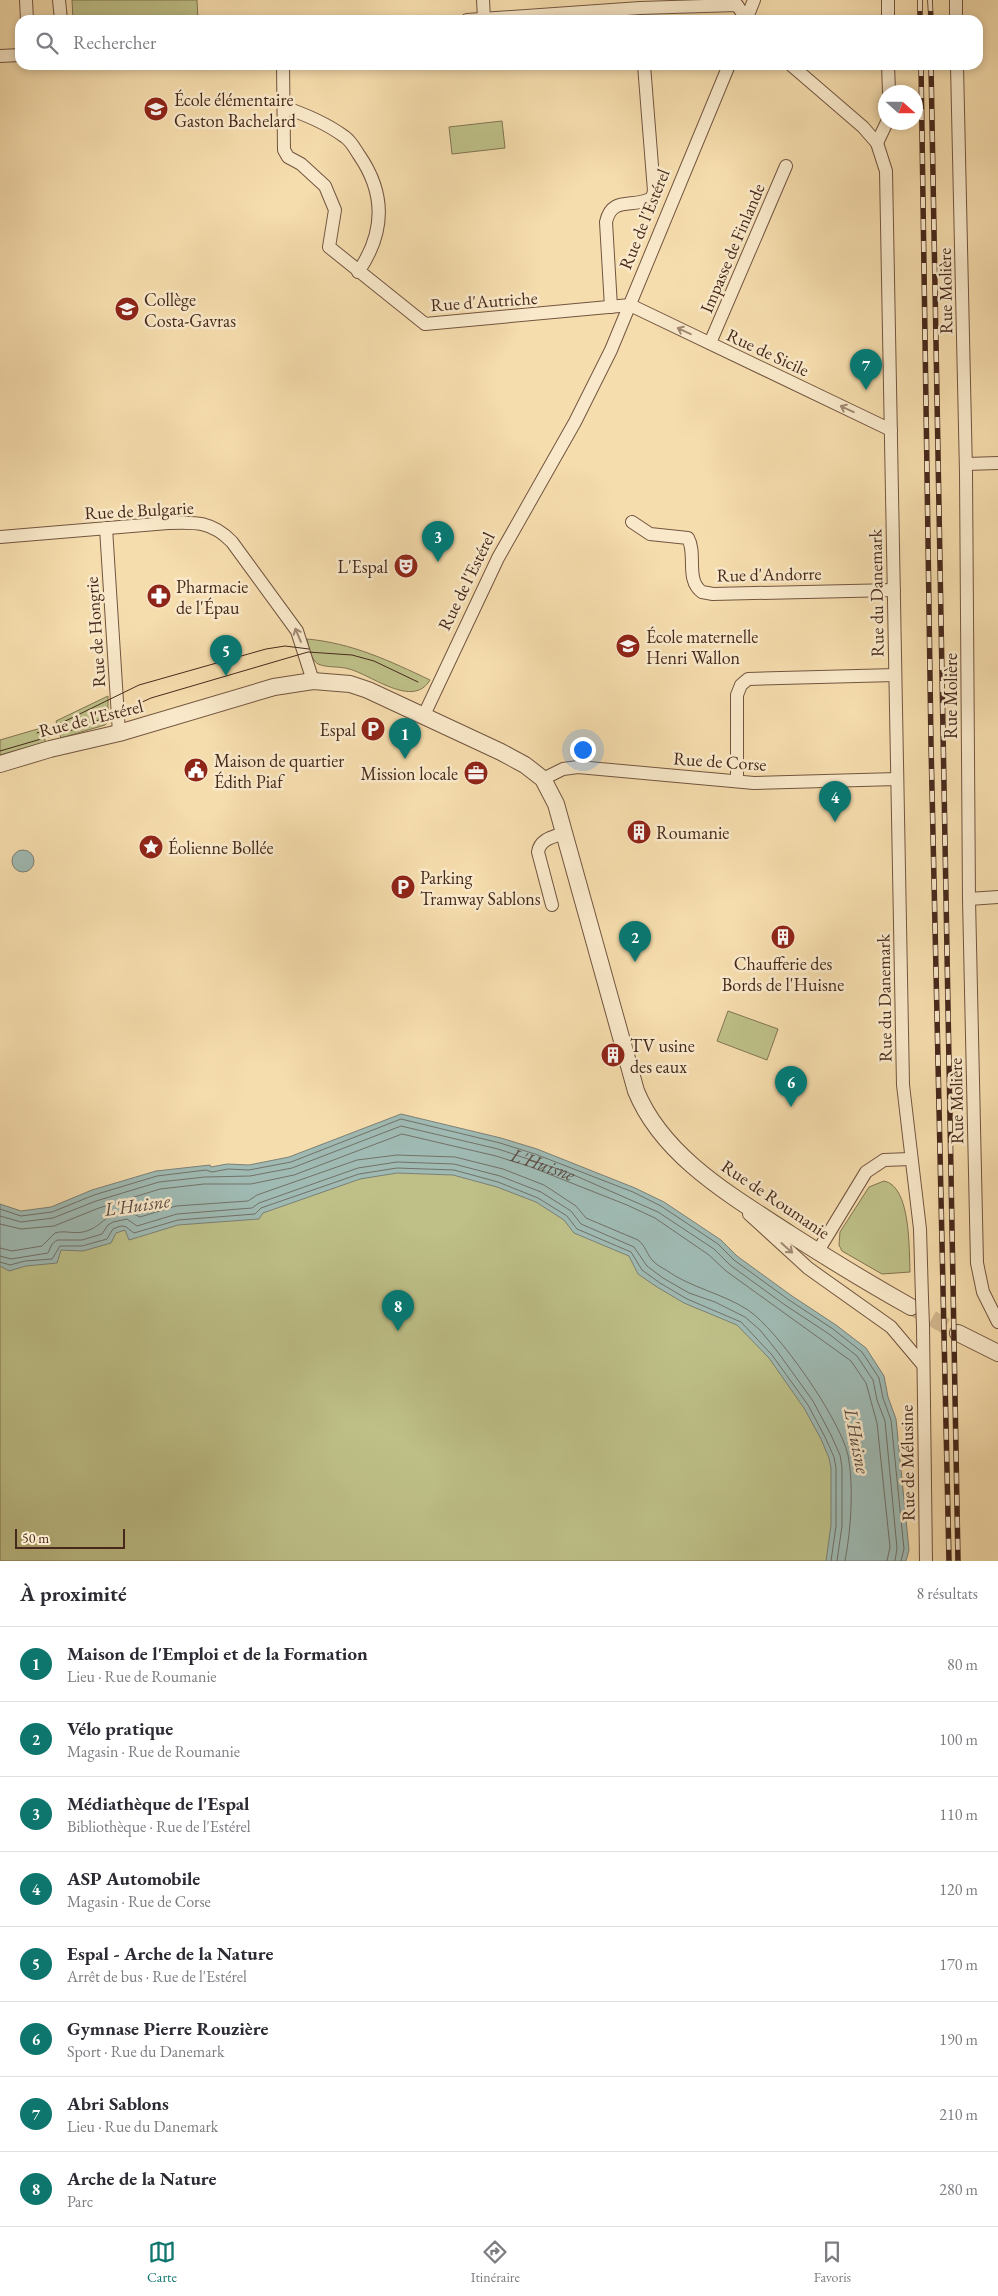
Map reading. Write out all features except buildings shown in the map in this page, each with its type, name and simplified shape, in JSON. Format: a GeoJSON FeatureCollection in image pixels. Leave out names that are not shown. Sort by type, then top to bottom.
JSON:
{"type":"FeatureCollection","features":[{"type":"Feature","properties":{"kind":"street"},"geometry":{"type":"LineString","coordinates":[[26,0],[27,15]]}},
{"type":"Feature","properties":{"kind":"street"},"geometry":{"type":"LineString","coordinates":[[59,0],[60,15]]}},
{"type":"Feature","properties":{"kind":"street"},"geometry":{"type":"LineString","coordinates":[[483,0],[484,15]]}},
{"type":"Feature","properties":{"kind":"street"},"geometry":{"type":"LineString","coordinates":[[749,15],[754,0]]}},
{"type":"Feature","properties":{"kind":"street"},"geometry":{"type":"LineString","coordinates":[[888,0],[888,15]]}},
{"type":"Feature","properties":{"kind":"street"},"geometry":{"type":"LineString","coordinates":[[956,0],[956,15]]}},
{"type":"Feature","properties":{"kind":"street"},"geometry":{"type":"LineString","coordinates":[[610,15],[641,14],[708,2],[737,4],[744,15]]}},
{"type":"Feature","properties":{"kind":"street"},"geometry":{"type":"LineString","coordinates":[[0,56],[15,55]]}},
{"type":"Feature","properties":{"kind":"street","name":"Rue d'Autriche"},"geometry":{"type":"LineString","coordinates":[[283,70],[284,150],[288,157],[306,169],[325,186],[334,210],[329,247],[425,324],[630,305]]}},
{"type":"Feature","properties":{"kind":"street"},"geometry":{"type":"LineString","coordinates":[[611,307],[606,222],[608,212],[620,204],[644,202],[652,198],[654,191],[644,70]]}},
{"type":"Feature","properties":{"kind":"street","name":"Rue de l'Estérel"},"geometry":{"type":"LineString","coordinates":[[0,764],[50,749],[119,733],[274,687],[313,681],[350,684],[424,714],[498,558],[594,387],[727,70]]}},
{"type":"Feature","properties":{"kind":"street","name":"Rue du Danemark"},"geometry":{"type":"LineString","coordinates":[[797,70],[863,127],[877,143],[886,171],[903,1085],[910,1159],[920,1229],[912,1303],[922,1326],[924,1365]]}},
{"type":"Feature","properties":{"kind":"street"},"geometry":{"type":"LineString","coordinates":[[888,70],[889,85]]}},
{"type":"Feature","properties":{"kind":"street","name":"Rue Molière"},"geometry":{"type":"LineString","coordinates":[[957,70],[966,464],[969,899],[977,1264],[982,1292],[998,1322]]}},
{"type":"Feature","properties":{"kind":"street"},"geometry":{"type":"LineString","coordinates":[[284,107],[315,118],[347,138],[370,170],[379,195],[377,235],[366,261],[358,272]]}},
{"type":"Feature","properties":{"kind":"street"},"geometry":{"type":"LineString","coordinates":[[877,143],[883,130]]}},
{"type":"Feature","properties":{"kind":"street","name":"Impasse de Finlande"},"geometry":{"type":"LineString","coordinates":[[710,344],[786,166]]}},
{"type":"Feature","properties":{"kind":"street","name":"Rue de Sicile"},"geometry":{"type":"LineString","coordinates":[[630,305],[891,430]]}},
{"type":"Feature","properties":{"kind":"street"},"geometry":{"type":"LineString","coordinates":[[966,464],[998,463]]}},
{"type":"Feature","properties":{"kind":"street","name":"Rue de Bulgarie"},"geometry":{"type":"LineString","coordinates":[[0,537],[196,522],[222,531],[297,631],[313,681]]}},
{"type":"Feature","properties":{"kind":"street","name":"Rue d'Andorre"},"geometry":{"type":"LineString","coordinates":[[632,522],[650,534],[688,538],[691,544],[694,581],[702,592],[713,594],[894,590]]}},
{"type":"Feature","properties":{"kind":"street","name":"Rue de Hongrie"},"geometry":{"type":"LineString","coordinates":[[106,528],[119,733]]}},
{"type":"Feature","properties":{"kind":"street"},"geometry":{"type":"LineString","coordinates":[[737,781],[737,695],[741,685],[748,679],[895,675]]}},
{"type":"Feature","properties":{"kind":"street","name":"Rue de Roumanie"},"geometry":{"type":"LineString","coordinates":[[424,714],[525,765],[542,779],[556,804],[633,1081],[645,1113],[672,1146],[725,1192],[818,1252],[912,1303]]}},
{"type":"Feature","properties":{"kind":"street","name":"Rue de Corse"},"geometry":{"type":"LineString","coordinates":[[542,779],[562,769],[578,767],[737,781],[897,779]]}},
{"type":"Feature","properties":{"kind":"street"},"geometry":{"type":"LineString","coordinates":[[552,904],[538,852],[539,846],[542,842],[564,833]]}},
{"type":"Feature","properties":{"kind":"street"},"geometry":{"type":"LineString","coordinates":[[969,899],[998,897]]}},
{"type":"Feature","properties":{"kind":"street"},"geometry":{"type":"LineString","coordinates":[[818,1252],[866,1172],[884,1160],[910,1159]]}},
{"type":"Feature","properties":{"kind":"street"},"geometry":{"type":"LineString","coordinates":[[725,1192],[808,1268],[892,1327],[924,1365]]}},
{"type":"Feature","properties":{"kind":"street"},"geometry":{"type":"LineString","coordinates":[[958,1333],[998,1353]]}},
{"type":"Feature","properties":{"kind":"street","name":"Rue de Mélusine"},"geometry":{"type":"LineString","coordinates":[[924,1365],[926,1561]]}},
{"type":"Feature","properties":{"kind":"green space"},"geometry":{"type":"Polygon","coordinates":[[[72,0],[197,0],[198,15],[73,15],[72,0]]]}},
{"type":"Feature","properties":{"kind":"green space"},"geometry":{"type":"Polygon","coordinates":[[[502,121],[505,148],[452,154],[449,127],[502,121]]]}},
{"type":"Feature","properties":{"kind":"green space"},"geometry":{"type":"Polygon","coordinates":[[[307,639],[340,644],[355,649],[430,680],[423,688],[403,691],[349,669],[318,664],[314,660],[307,639]]]}},
{"type":"Feature","properties":{"kind":"green space"},"geometry":{"type":"Polygon","coordinates":[[[108,696],[108,722],[105,725],[61,738],[56,721],[108,696]]]}},
{"type":"Feature","properties":{"kind":"green space"},"geometry":{"type":"Polygon","coordinates":[[[41,728],[46,743],[0,756],[0,740],[41,728]]]}},
{"type":"Feature","properties":{"kind":"green space"},"geometry":{"type":"Polygon","coordinates":[[[728,1011],[778,1029],[767,1060],[717,1041],[728,1011]]]}},
{"type":"Feature","properties":{"kind":"green space"},"geometry":{"type":"Polygon","coordinates":[[[415,1133],[828,1360],[867,1561],[0,1561],[0,1219],[415,1133]]]}},
{"type":"Feature","properties":{"kind":"green space"},"geometry":{"type":"Polygon","coordinates":[[[884,1181],[893,1185],[904,1206],[907,1220],[910,1272],[882,1274],[842,1251],[839,1245],[840,1232],[869,1187],[884,1181]]]}},
{"type":"Feature","properties":{"kind":"water"},"geometry":{"type":"Polygon","coordinates":[[[23,850],[31,853],[34,861],[31,869],[23,872],[15,869],[12,861],[15,853],[23,850]]]}},
{"type":"Feature","properties":{"kind":"water","name":"L'Huisne"},"geometry":{"type":"Polygon","coordinates":[[[401,1114],[501,1138],[537,1149],[635,1188],[664,1202],[721,1240],[737,1256],[866,1348],[884,1376],[888,1397],[896,1419],[909,1550],[906,1561],[826,1561],[831,1525],[831,1468],[829,1458],[804,1408],[769,1358],[737,1325],[684,1303],[638,1274],[629,1256],[574,1233],[564,1220],[536,1202],[497,1187],[453,1175],[397,1173],[360,1179],[263,1213],[259,1219],[178,1225],[129,1240],[125,1230],[116,1233],[111,1243],[83,1251],[61,1250],[57,1263],[26,1266],[9,1271],[0,1266],[0,1204],[21,1211],[51,1207],[92,1190],[156,1171],[210,1165],[211,1167],[227,1164],[249,1165],[289,1157],[401,1114]]]}},
{"type":"Feature","properties":{"kind":"tunnel"},"geometry":{"type":"LineString","coordinates":[[911,1307],[958,1333]]}},
{"type":"Feature","properties":{"kind":"tram line"},"geometry":{"type":"LineString","coordinates":[[37,733],[139,685],[266,649],[285,646],[309,649]]}},
{"type":"Feature","properties":{"kind":"tram line"},"geometry":{"type":"LineString","coordinates":[[0,751],[72,730],[118,713],[151,698],[308,652],[352,655],[374,661],[418,682]]}},
{"type":"Feature","properties":{"kind":"railway"},"geometry":{"type":"LineString","coordinates":[[920,0],[920,15]]}},
{"type":"Feature","properties":{"kind":"railway"},"geometry":{"type":"LineString","coordinates":[[930,0],[931,15]]}},
{"type":"Feature","properties":{"kind":"railway"},"geometry":{"type":"LineString","coordinates":[[921,70],[931,744],[949,1561]]}},
{"type":"Feature","properties":{"kind":"railway"},"geometry":{"type":"LineString","coordinates":[[931,70],[958,1561]]}},
{"type":"Feature","properties":{"kind":"place","name":"École élémentaire Gaston Bachelard"},"geometry":{"type":"Point","coordinates":[156,109]}},
{"type":"Feature","properties":{"kind":"place","name":"Collège Costa-Gavras"},"geometry":{"type":"Point","coordinates":[127,309]}},
{"type":"Feature","properties":{"kind":"place","name":"Abri Sablons"},"geometry":{"type":"Point","coordinates":[866,390]}},
{"type":"Feature","properties":{"kind":"place","name":"Médiathèque de l'Espal"},"geometry":{"type":"Point","coordinates":[438,562]}},
{"type":"Feature","properties":{"kind":"place","name":"L'Espal"},"geometry":{"type":"Point","coordinates":[406,566]}},
{"type":"Feature","properties":{"kind":"place","name":"Pharmacie de l'Épau"},"geometry":{"type":"Point","coordinates":[159,596]}},
{"type":"Feature","properties":{"kind":"place","name":"École maternelle Henri Wallon"},"geometry":{"type":"Point","coordinates":[628,646]}},
{"type":"Feature","properties":{"kind":"place","name":"Espal - Arche de la Nature"},"geometry":{"type":"Point","coordinates":[226,676]}},
{"type":"Feature","properties":{"kind":"place","name":"Espal"},"geometry":{"type":"Point","coordinates":[373,729]}},
{"type":"Feature","properties":{"kind":"place","name":"Maison de l'Emploi et de la Formation"},"geometry":{"type":"Point","coordinates":[405,759]}},
{"type":"Feature","properties":{"kind":"place","name":"Maison de quartier Édith Piaf"},"geometry":{"type":"Point","coordinates":[196,770]}},
{"type":"Feature","properties":{"kind":"place","name":"Mission locale"},"geometry":{"type":"Point","coordinates":[476,773]}},
{"type":"Feature","properties":{"kind":"place","name":"ASP Automobile"},"geometry":{"type":"Point","coordinates":[835,822]}},
{"type":"Feature","properties":{"kind":"place","name":"Roumanie"},"geometry":{"type":"Point","coordinates":[639,832]}},
{"type":"Feature","properties":{"kind":"place","name":"Éolienne Bollée"},"geometry":{"type":"Point","coordinates":[151,847]}},
{"type":"Feature","properties":{"kind":"place","name":"Parking Tramway Sablons"},"geometry":{"type":"Point","coordinates":[403,887]}},
{"type":"Feature","properties":{"kind":"place","name":"Chaufferie des Bords de l'Huisne"},"geometry":{"type":"Point","coordinates":[783,937]}},
{"type":"Feature","properties":{"kind":"place","name":"Vélo pratique"},"geometry":{"type":"Point","coordinates":[635,962]}},
{"type":"Feature","properties":{"kind":"place","name":"TV usine des eaux"},"geometry":{"type":"Point","coordinates":[613,1055]}},
{"type":"Feature","properties":{"kind":"place","name":"Gymnase Pierre Rouzière"},"geometry":{"type":"Point","coordinates":[791,1107]}},
{"type":"Feature","properties":{"kind":"place","name":"Arche de la Nature"},"geometry":{"type":"Point","coordinates":[398,1331]}}]}
